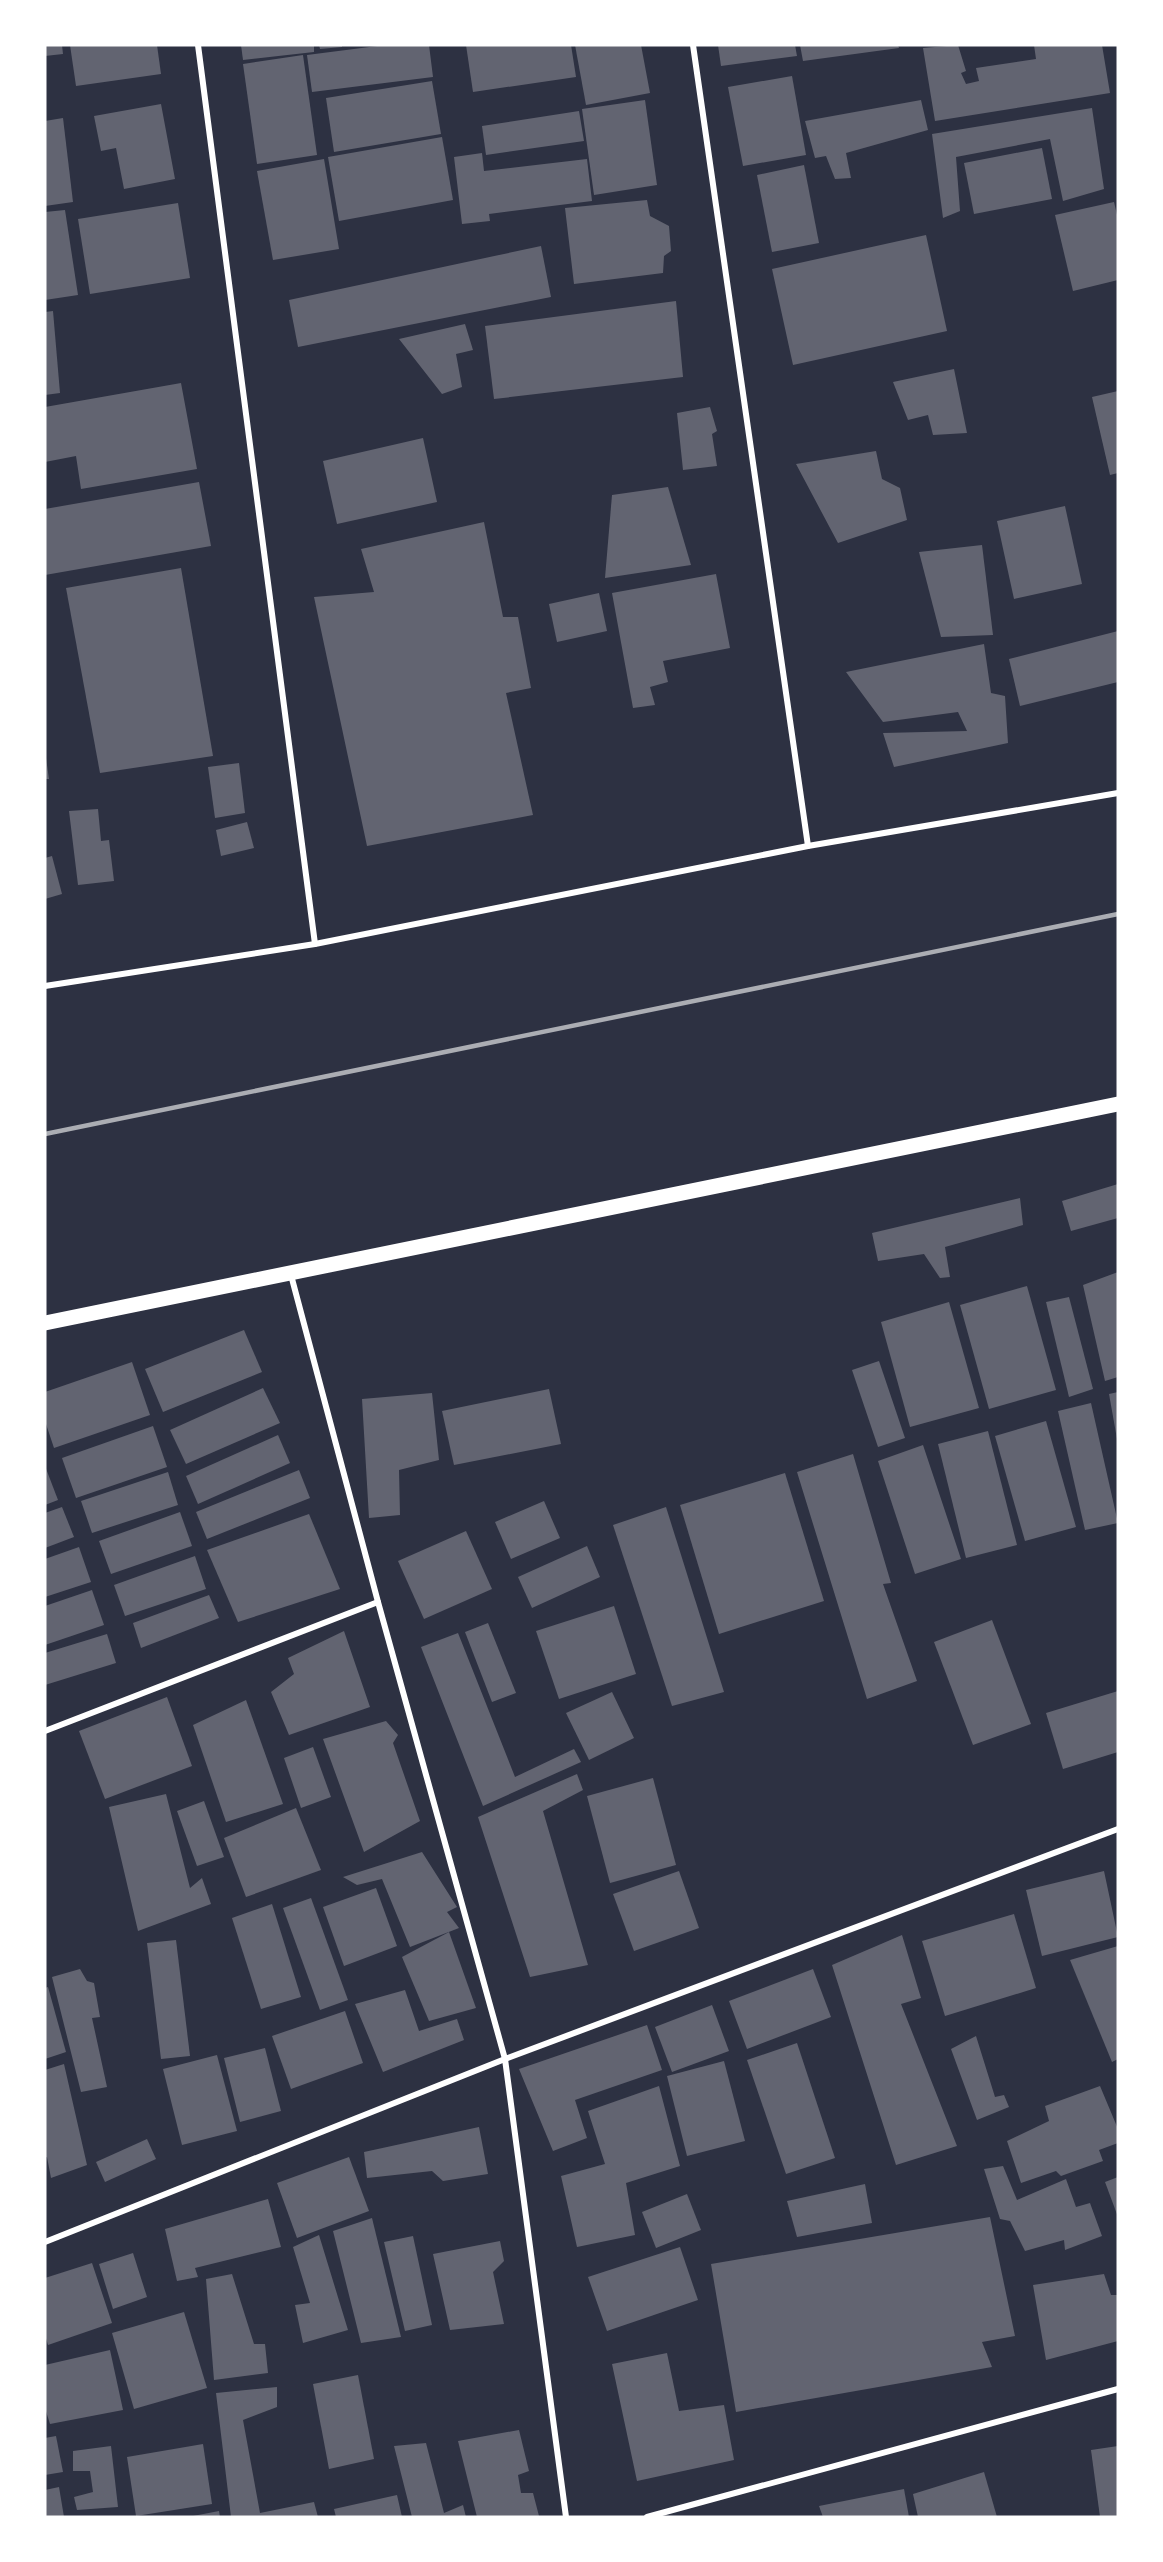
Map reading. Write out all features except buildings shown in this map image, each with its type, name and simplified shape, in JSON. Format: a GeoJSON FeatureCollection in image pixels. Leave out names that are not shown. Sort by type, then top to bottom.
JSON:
{"type":"FeatureCollection","features":[{"type":"Feature","properties":{"kind":"main road"},"geometry":{"type":"LineString","coordinates":[[45,1323],[1118,1104]]}},
{"type":"Feature","properties":{"kind":"street"},"geometry":{"type":"LineString","coordinates":[[198,45],[315,944]]}},
{"type":"Feature","properties":{"kind":"street"},"geometry":{"type":"LineString","coordinates":[[693,45],[808,846]]}},
{"type":"Feature","properties":{"kind":"street"},"geometry":{"type":"LineString","coordinates":[[45,986],[315,944],[808,846],[1118,793]]}},
{"type":"Feature","properties":{"kind":"street"},"geometry":{"type":"LineString","coordinates":[[291,1274],[378,1602],[505,2059],[566,2517]]}},
{"type":"Feature","properties":{"kind":"street"},"geometry":{"type":"LineString","coordinates":[[45,1731],[378,1602]]}},
{"type":"Feature","properties":{"kind":"street"},"geometry":{"type":"LineString","coordinates":[[45,2242],[505,2059],[1118,1829]]}},
{"type":"Feature","properties":{"kind":"street"},"geometry":{"type":"LineString","coordinates":[[647,2517],[1118,2389]]}},
{"type":"Feature","properties":{"kind":"railway"},"geometry":{"type":"LineString","coordinates":[[45,1134],[1118,914]]}}]}
